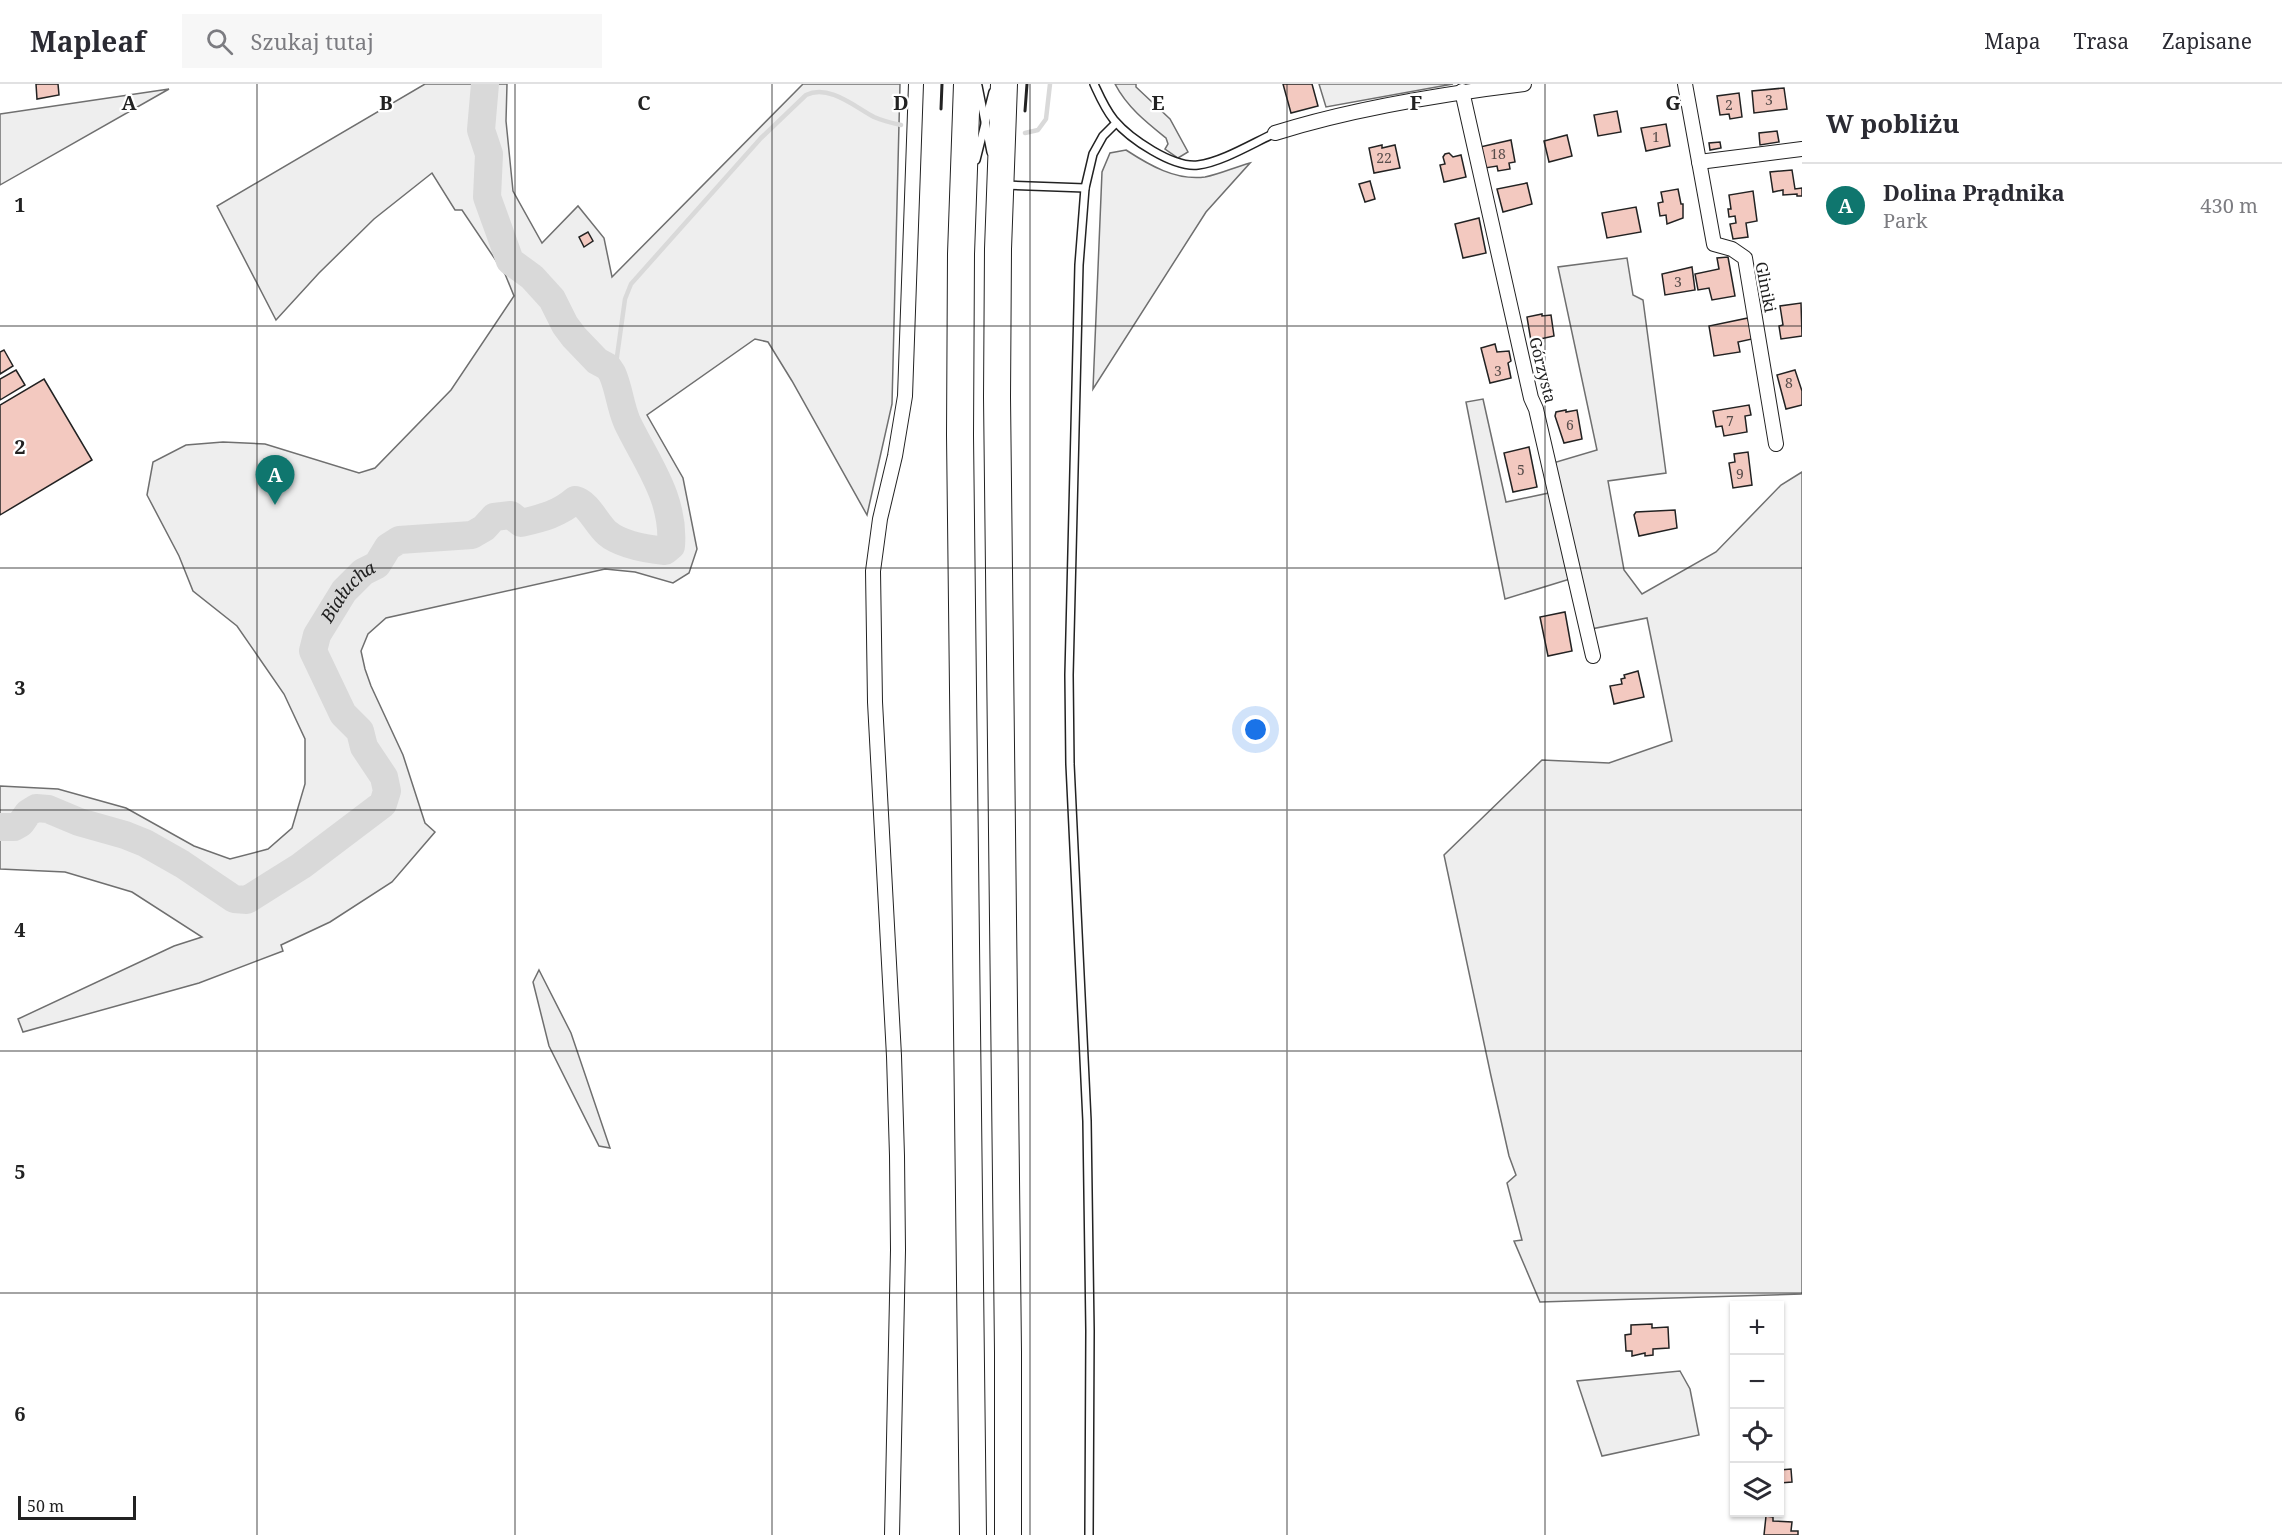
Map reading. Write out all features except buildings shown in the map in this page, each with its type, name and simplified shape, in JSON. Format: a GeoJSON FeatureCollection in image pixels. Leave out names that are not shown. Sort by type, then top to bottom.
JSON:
{"type":"FeatureCollection","features":[{"type":"Feature","properties":{"kind":"highway"},"geometry":{"type":"LineString","coordinates":[[967,84],[962,214],[960,435],[973,1535]]}},
{"type":"Feature","properties":{"kind":"highway"},"geometry":{"type":"LineString","coordinates":[[1004,84],[997,397],[1008,1535]]}},
{"type":"Feature","properties":{"kind":"street"},"geometry":{"type":"LineString","coordinates":[[892,1535],[898,1250],[897,1156],[894,1056],[874,702],[873,571],[880,519],[895,456],[905,396],[916,84]]}},
{"type":"Feature","properties":{"kind":"street"},"geometry":{"type":"LineString","coordinates":[[1275,133],[1311,122],[1462,91],[1524,84]]}},
{"type":"Feature","properties":{"kind":"street","name":"Gliniki"},"geometry":{"type":"LineString","coordinates":[[1684,84],[1714,244],[1732,249],[1745,258],[1776,444]]}},
{"type":"Feature","properties":{"kind":"street","name":"Górzysta"},"geometry":{"type":"LineString","coordinates":[[1462,91],[1531,398],[1536,408],[1593,656]]}},
{"type":"Feature","properties":{"kind":"street"},"geometry":{"type":"LineString","coordinates":[[1699,162],[1802,149]]}},
{"type":"Feature","properties":{"kind":"lane"},"geometry":{"type":"LineString","coordinates":[[978,84],[984,125],[1000,185],[1085,188]]}},
{"type":"Feature","properties":{"kind":"lane"},"geometry":{"type":"LineString","coordinates":[[962,214],[995,84]]}},
{"type":"Feature","properties":{"kind":"lane"},"geometry":{"type":"LineString","coordinates":[[1094,84],[1101,102],[1116,123],[1148,147],[1168,158],[1189,165],[1202,164],[1275,133]]}},
{"type":"Feature","properties":{"kind":"lane"},"geometry":{"type":"LineString","coordinates":[[1089,1535],[1090,1330],[1087,1121],[1071,787],[1069,686],[1079,265],[1085,188],[1093,154],[1103,136],[1116,123]]}},
{"type":"Feature","properties":{"kind":"shaded area"},"geometry":{"type":"Polygon","coordinates":[[[425,84],[507,84],[506,121],[513,191],[542,243],[578,206],[604,238],[612,277],[803,84],[900,84],[892,404],[867,515],[768,342],[755,339],[647,415],[683,478],[697,549],[689,573],[673,583],[635,572],[605,569],[386,618],[368,634],[361,651],[365,669],[403,755],[425,823],[435,832],[392,882],[330,922],[281,945],[283,951],[199,983],[23,1032],[18,1019],[174,946],[202,937],[132,892],[65,872],[0,869],[0,786],[58,789],[126,808],[194,846],[230,859],[268,849],[292,828],[305,784],[305,739],[284,694],[237,626],[193,591],[179,556],[147,495],[153,462],[186,445],[223,442],[265,444],[359,473],[375,468],[451,390],[514,296],[505,274],[462,210],[455,210],[432,173],[374,219],[319,273],[276,320],[217,206],[425,84]]]}},
{"type":"Feature","properties":{"kind":"shaded area"},"geometry":{"type":"Polygon","coordinates":[[[1115,84],[1136,84],[1136,87],[1170,119],[1188,152],[1178,158],[1165,149],[1168,144],[1166,138],[1131,107],[1115,84]]]}},
{"type":"Feature","properties":{"kind":"shaded area"},"geometry":{"type":"Polygon","coordinates":[[[1319,84],[1453,84],[1326,107],[1319,84]]]}},
{"type":"Feature","properties":{"kind":"shaded area"},"geometry":{"type":"Polygon","coordinates":[[[169,89],[0,185],[0,114],[169,89]]]}},
{"type":"Feature","properties":{"kind":"shaded area"},"geometry":{"type":"Polygon","coordinates":[[[1126,150],[1163,171],[1184,177],[1205,177],[1250,163],[1206,212],[1093,389],[1102,172],[1110,153],[1126,150]]]}},
{"type":"Feature","properties":{"kind":"shaded area"},"geometry":{"type":"Polygon","coordinates":[[[1627,258],[1633,295],[1643,300],[1666,473],[1608,481],[1624,570],[1642,594],[1716,552],[1781,485],[1802,472],[1802,1294],[1540,1302],[1514,1241],[1522,1240],[1507,1183],[1516,1175],[1509,1156],[1491,1076],[1444,855],[1542,760],[1609,763],[1672,741],[1647,618],[1591,629],[1553,463],[1597,450],[1558,267],[1627,258]]]}},
{"type":"Feature","properties":{"kind":"shaded area"},"geometry":{"type":"Polygon","coordinates":[[[1483,399],[1506,502],[1549,493],[1570,579],[1505,599],[1466,402],[1483,399]]]}},
{"type":"Feature","properties":{"kind":"shaded area"},"geometry":{"type":"Polygon","coordinates":[[[539,970],[571,1033],[610,1148],[599,1146],[549,1046],[533,982],[539,970]]]}},
{"type":"Feature","properties":{"kind":"shaded area"},"geometry":{"type":"Polygon","coordinates":[[[1680,1371],[1690,1389],[1699,1435],[1602,1456],[1577,1381],[1680,1371]]]}},
{"type":"Feature","properties":{"kind":"waterway","name":"Białucha"},"geometry":{"type":"LineString","coordinates":[[0,827],[14,827],[36,808],[48,809],[79,822],[145,843],[182,864],[234,899],[247,900],[301,866],[383,804],[387,791],[384,777],[364,747],[360,731],[343,714],[313,651],[317,635],[344,591],[363,572],[377,565],[388,547],[399,540],[472,535],[484,528],[494,517],[511,515],[521,523],[529,521],[556,512],[575,500],[584,505],[603,529],[619,541],[642,548],[665,551],[671,546],[671,529],[664,496],[627,422],[612,373],[574,337],[552,299],[532,277],[510,261],[487,197],[489,154],[481,130],[485,84]]}},
{"type":"Feature","properties":{"kind":"waterway"},"geometry":{"type":"LineString","coordinates":[[1025,133],[1038,130],[1046,119],[1050,84]]}},
{"type":"Feature","properties":{"kind":"waterway"},"geometry":{"type":"LineString","coordinates":[[614,378],[625,299],[631,284],[761,138],[806,95],[815,92],[833,94],[874,117],[901,125]]}},
{"type":"Feature","properties":{"kind":"wall"},"geometry":{"type":"LineString","coordinates":[[941,109],[942,84]]}},
{"type":"Feature","properties":{"kind":"wall"},"geometry":{"type":"LineString","coordinates":[[1025,111],[1027,84]]}},
{"type":"Feature","properties":{"kind":"place","name":"Dolina Prądnika"},"geometry":{"type":"Point","coordinates":[275,505]}}]}
